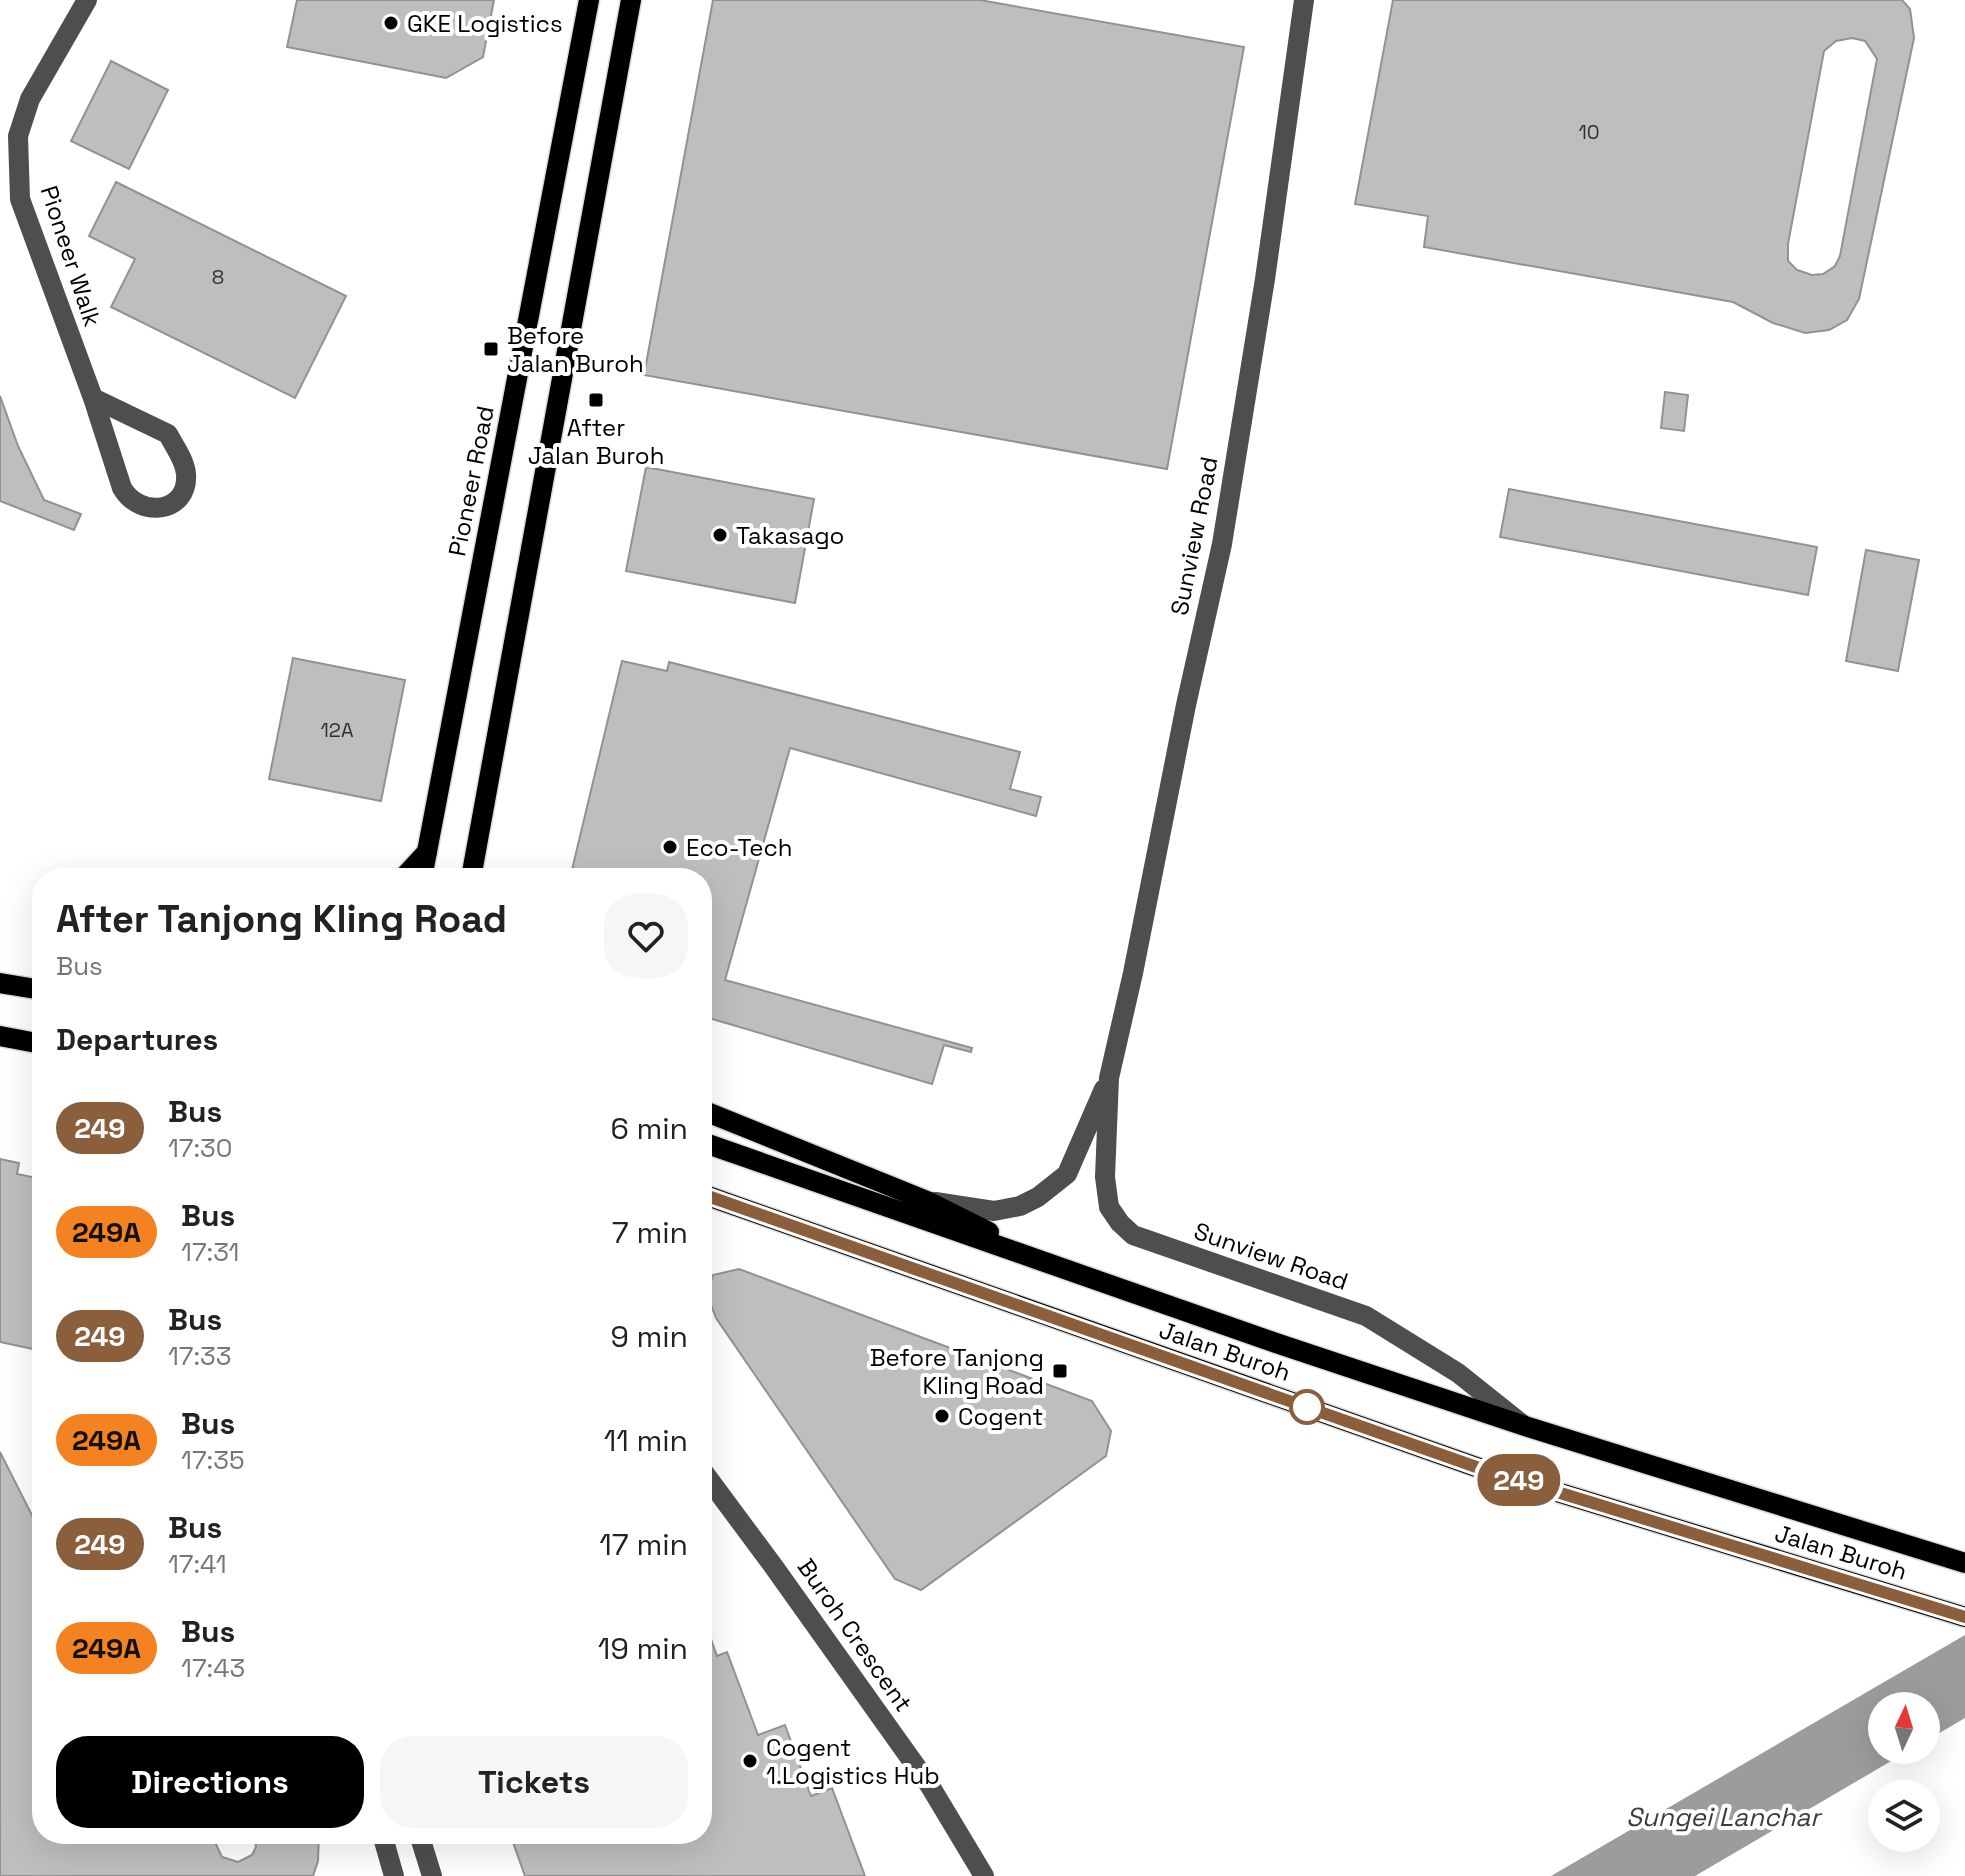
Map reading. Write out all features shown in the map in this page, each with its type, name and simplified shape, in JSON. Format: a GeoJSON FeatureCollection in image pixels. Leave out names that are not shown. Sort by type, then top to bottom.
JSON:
{"type":"FeatureCollection","features":[{"type":"Feature","properties":{"kind":"main road","name":"Pioneer Road"},"geometry":{"type":"LineString","coordinates":[[424,868],[589,0]]}},
{"type":"Feature","properties":{"kind":"main road"},"geometry":{"type":"LineString","coordinates":[[473,868],[631,0]]}},
{"type":"Feature","properties":{"kind":"main road"},"geometry":{"type":"LineString","coordinates":[[412,868],[427,852]]}},
{"type":"Feature","properties":{"kind":"main road"},"geometry":{"type":"LineString","coordinates":[[0,983],[32,988]]}},
{"type":"Feature","properties":{"kind":"main road"},"geometry":{"type":"LineString","coordinates":[[0,1036],[32,1042]]}},
{"type":"Feature","properties":{"kind":"main road"},"geometry":{"type":"LineString","coordinates":[[712,1114],[927,1201],[1067,1271]]}},
{"type":"Feature","properties":{"kind":"main road","name":"Jalan Buroh"},"geometry":{"type":"LineString","coordinates":[[712,1146],[1067,1271],[1525,1426],[1965,1563]]}},
{"type":"Feature","properties":{"kind":"main road","name":"Jalan Buroh"},"geometry":{"type":"LineString","coordinates":[[712,1198],[1482,1469],[1965,1617]]}},
{"type":"Feature","properties":{"kind":"street","name":"Pioneer Walk"},"geometry":{"type":"LineString","coordinates":[[87,0],[30,99],[18,136],[20,199],[93,398],[122,488],[127,497],[144,508],[155,509],[174,502],[186,484],[186,473],[168,434],[93,398]]}},
{"type":"Feature","properties":{"kind":"street","name":"Sunview Road"},"geometry":{"type":"LineString","coordinates":[[1304,0],[1265,279],[1222,544],[1109,1078],[1105,1177],[1109,1207],[1133,1235],[1366,1316],[1458,1373],[1525,1426]]}},
{"type":"Feature","properties":{"kind":"street","name":"Sunview Road"},"geometry":{"type":"LineString","coordinates":[[927,1201],[994,1211],[1020,1206],[1038,1197],[1067,1174],[1109,1078]]}},
{"type":"Feature","properties":{"kind":"street","name":"Buroh Crescent"},"geometry":{"type":"LineString","coordinates":[[712,1483],[930,1786],[984,1876]]}},
{"type":"Feature","properties":{"kind":"street"},"geometry":{"type":"LineString","coordinates":[[385,1844],[394,1876]]}},
{"type":"Feature","properties":{"kind":"street"},"geometry":{"type":"LineString","coordinates":[[422,1844],[432,1876]]}},
{"type":"Feature","properties":{"kind":"water","name":"Sungei Lanchar"},"geometry":{"type":"Polygon","coordinates":[[[1965,1635],[1965,1718],[1940,1733],[1940,1692],[1868,1692],[1868,1764],[1886,1764],[1695,1876],[1551,1876],[1965,1635]]]}},
{"type":"Feature","properties":{"kind":"building","name":"GKE Logistics"},"geometry":{"type":"Polygon","coordinates":[[[297,0],[494,0],[483,57],[446,78],[287,47],[297,0]]]}},
{"type":"Feature","properties":{"kind":"building"},"geometry":{"type":"Polygon","coordinates":[[[713,0],[980,0],[1244,47],[1167,469],[644,375],[713,0]]]}},
{"type":"Feature","properties":{"kind":"building"},"geometry":{"type":"Polygon","coordinates":[[[1393,0],[1902,0],[1910,9],[1914,38],[1859,299],[1847,320],[1829,330],[1805,333],[1773,323],[1733,302],[1424,247],[1428,216],[1355,204],[1393,0]],[[1852,38],[1836,41],[1824,51],[1788,244],[1788,261],[1797,270],[1812,275],[1823,274],[1835,266],[1840,256],[1877,59],[1865,41],[1852,38]]]}},
{"type":"Feature","properties":{"kind":"building"},"geometry":{"type":"Polygon","coordinates":[[[111,61],[168,90],[129,169],[71,141],[111,61]]]}},
{"type":"Feature","properties":{"kind":"building"},"geometry":{"type":"Polygon","coordinates":[[[116,182],[346,296],[295,398],[111,307],[135,259],[89,236],[116,182]]]}},
{"type":"Feature","properties":{"kind":"building"},"geometry":{"type":"Polygon","coordinates":[[[1665,392],[1688,395],[1684,431],[1661,428],[1665,392]]]}},
{"type":"Feature","properties":{"kind":"building"},"geometry":{"type":"Polygon","coordinates":[[[0,396],[18,446],[44,500],[81,514],[74,530],[0,501],[0,396]]]}},
{"type":"Feature","properties":{"kind":"building","name":"Takasago"},"geometry":{"type":"Polygon","coordinates":[[[646,467],[814,499],[795,603],[626,571],[646,467]]]}},
{"type":"Feature","properties":{"kind":"building"},"geometry":{"type":"Polygon","coordinates":[[[1509,489],[1817,547],[1808,595],[1500,537],[1509,489]]]}},
{"type":"Feature","properties":{"kind":"building"},"geometry":{"type":"Polygon","coordinates":[[[1866,550],[1919,560],[1898,671],[1846,661],[1866,550]]]}},
{"type":"Feature","properties":{"kind":"building"},"geometry":{"type":"Polygon","coordinates":[[[293,658],[405,680],[381,801],[269,779],[293,658]]]}},
{"type":"Feature","properties":{"kind":"building","name":"Eco-Tech"},"geometry":{"type":"Polygon","coordinates":[[[622,661],[667,671],[669,662],[1020,752],[1010,789],[1041,797],[1036,816],[790,748],[725,980],[972,1048],[971,1052],[944,1045],[932,1084],[712,1019],[712,868],[572,868],[622,661]]]}},
{"type":"Feature","properties":{"kind":"building"},"geometry":{"type":"Polygon","coordinates":[[[0,1159],[19,1163],[17,1174],[32,1177],[32,1349],[0,1342],[0,1159]]]}},
{"type":"Feature","properties":{"kind":"building","name":"Cogent"},"geometry":{"type":"Polygon","coordinates":[[[739,1269],[1092,1401],[1111,1431],[1106,1456],[921,1590],[895,1579],[716,1318],[712,1307],[713,1275],[739,1269]]]}},
{"type":"Feature","properties":{"kind":"building"},"geometry":{"type":"Polygon","coordinates":[[[0,1452],[32,1515],[32,1844],[216,1844],[222,1857],[238,1862],[252,1855],[256,1844],[319,1844],[313,1876],[0,1876],[0,1452]]]}},
{"type":"Feature","properties":{"kind":"building","name":"Cogent 1.Logistics Hub"},"geometry":{"type":"Polygon","coordinates":[[[712,1642],[717,1656],[727,1652],[758,1735],[785,1725],[811,1796],[832,1788],[865,1876],[525,1876],[514,1844],[712,1844],[712,1642]]]}},
{"type":"Feature","properties":{"kind":"bus line","name":"249"},"geometry":{"type":"LineString","coordinates":[[712,1198],[1482,1469],[1965,1617]]}},
{"type":"Feature","properties":{"kind":"place","name":"GKE Logistics"},"geometry":{"type":"Point","coordinates":[391,23]}},
{"type":"Feature","properties":{"kind":"place","name":"Before Jalan Buroh"},"geometry":{"type":"Point","coordinates":[491,349]}},
{"type":"Feature","properties":{"kind":"place","name":"After Jalan Buroh"},"geometry":{"type":"Point","coordinates":[596,400]}},
{"type":"Feature","properties":{"kind":"place","name":"Takasago"},"geometry":{"type":"Point","coordinates":[720,535]}},
{"type":"Feature","properties":{"kind":"place","name":"Eco-Tech"},"geometry":{"type":"Point","coordinates":[670,847]}},
{"type":"Feature","properties":{"kind":"place","name":"Before Tanjong Kling Road"},"geometry":{"type":"Point","coordinates":[1060,1371]}},
{"type":"Feature","properties":{"kind":"place","name":"Cogent"},"geometry":{"type":"Point","coordinates":[942,1416]}},
{"type":"Feature","properties":{"kind":"place","name":"Cogent 1.Logistics Hub"},"geometry":{"type":"Point","coordinates":[750,1761]}}]}
